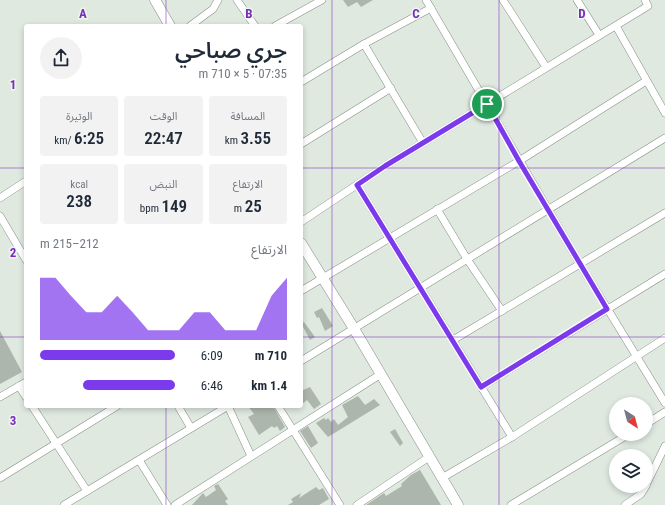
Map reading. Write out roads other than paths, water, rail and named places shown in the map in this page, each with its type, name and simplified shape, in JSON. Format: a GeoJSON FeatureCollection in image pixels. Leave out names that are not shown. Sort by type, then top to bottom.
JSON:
{"type":"FeatureCollection","features":[{"type":"Feature","properties":{"kind":"street"},"geometry":{"type":"LineString","coordinates":[[155,0],[169,24]]}},
{"type":"Feature","properties":{"kind":"street"},"geometry":{"type":"LineString","coordinates":[[193,24],[213,9],[218,0]]}},
{"type":"Feature","properties":{"kind":"street"},"geometry":{"type":"LineString","coordinates":[[238,0],[254,24]]}},
{"type":"Feature","properties":{"kind":"street"},"geometry":{"type":"LineString","coordinates":[[279,24],[322,0]]}},
{"type":"Feature","properties":{"kind":"street"},"geometry":{"type":"LineString","coordinates":[[426,0],[548,211],[665,403]]}},
{"type":"Feature","properties":{"kind":"street"},"geometry":{"type":"LineString","coordinates":[[503,0],[546,67]]}},
{"type":"Feature","properties":{"kind":"street"},"geometry":{"type":"LineString","coordinates":[[577,0],[599,35]]}},
{"type":"Feature","properties":{"kind":"street"},"geometry":{"type":"LineString","coordinates":[[303,221],[423,143],[648,6],[645,0]]}},
{"type":"Feature","properties":{"kind":"street"},"geometry":{"type":"LineString","coordinates":[[303,81],[364,44],[431,8]]}},
{"type":"Feature","properties":{"kind":"street"},"geometry":{"type":"LineString","coordinates":[[616,26],[665,113]]}},
{"type":"Feature","properties":{"kind":"street"},"geometry":{"type":"LineString","coordinates":[[364,44],[423,143]]}},
{"type":"Feature","properties":{"kind":"street"},"geometry":{"type":"LineString","coordinates":[[303,290],[519,161],[646,81]]}},
{"type":"Feature","properties":{"kind":"street"},"geometry":{"type":"LineString","coordinates":[[303,143],[391,88]]}},
{"type":"Feature","properties":{"kind":"street"},"geometry":{"type":"LineString","coordinates":[[303,360],[354,327],[548,211],[665,138]]}},
{"type":"Feature","properties":{"kind":"street"},"geometry":{"type":"LineString","coordinates":[[0,198],[24,183]]}},
{"type":"Feature","properties":{"kind":"street"},"geometry":{"type":"LineString","coordinates":[[357,185],[512,437]]}},
{"type":"Feature","properties":{"kind":"street"},"geometry":{"type":"LineString","coordinates":[[437,209],[467,259],[502,310]]}},
{"type":"Feature","properties":{"kind":"street"},"geometry":{"type":"LineString","coordinates":[[453,340],[665,213]]}},
{"type":"Feature","properties":{"kind":"street"},"geometry":{"type":"LineString","coordinates":[[0,216],[24,257]]}},
{"type":"Feature","properties":{"kind":"street"},"geometry":{"type":"LineString","coordinates":[[303,246],[354,327],[458,505]]}},
{"type":"Feature","properties":{"kind":"street"},"geometry":{"type":"LineString","coordinates":[[481,387],[665,274]]}},
{"type":"Feature","properties":{"kind":"street"},"geometry":{"type":"LineString","coordinates":[[442,478],[512,437],[665,338]]}},
{"type":"Feature","properties":{"kind":"street"},"geometry":{"type":"LineString","coordinates":[[174,505],[381,374]]}},
{"type":"Feature","properties":{"kind":"street"},"geometry":{"type":"LineString","coordinates":[[0,397],[24,383]]}},
{"type":"Feature","properties":{"kind":"street"},"geometry":{"type":"LineString","coordinates":[[19,386],[24,394]]}},
{"type":"Feature","properties":{"kind":"street"},"geometry":{"type":"LineString","coordinates":[[33,408],[87,491]]}},
{"type":"Feature","properties":{"kind":"street"},"geometry":{"type":"LineString","coordinates":[[0,478],[114,408]]}},
{"type":"Feature","properties":{"kind":"street"},"geometry":{"type":"LineString","coordinates":[[179,408],[191,428]]}},
{"type":"Feature","properties":{"kind":"street"},"geometry":{"type":"LineString","coordinates":[[64,505],[225,408]]}},
{"type":"Feature","properties":{"kind":"street"},"geometry":{"type":"LineString","coordinates":[[229,408],[251,456]]}},
{"type":"Feature","properties":{"kind":"street"},"geometry":{"type":"LineString","coordinates":[[279,408],[340,505]]}},
{"type":"Feature","properties":{"kind":"street"},"geometry":{"type":"LineString","coordinates":[[653,420],[665,412]]}},
{"type":"Feature","properties":{"kind":"street"},"geometry":{"type":"LineString","coordinates":[[511,505],[617,441]]}},
{"type":"Feature","properties":{"kind":"street"},"geometry":{"type":"LineString","coordinates":[[653,471],[665,446]]}},
{"type":"Feature","properties":{"kind":"street"},"geometry":{"type":"LineString","coordinates":[[357,505],[429,456]]}},
{"type":"Feature","properties":{"kind":"street"},"geometry":{"type":"LineString","coordinates":[[139,460],[166,505]]}},
{"type":"Feature","properties":{"kind":"street"},"geometry":{"type":"LineString","coordinates":[[625,505],[642,493]]}}]}
